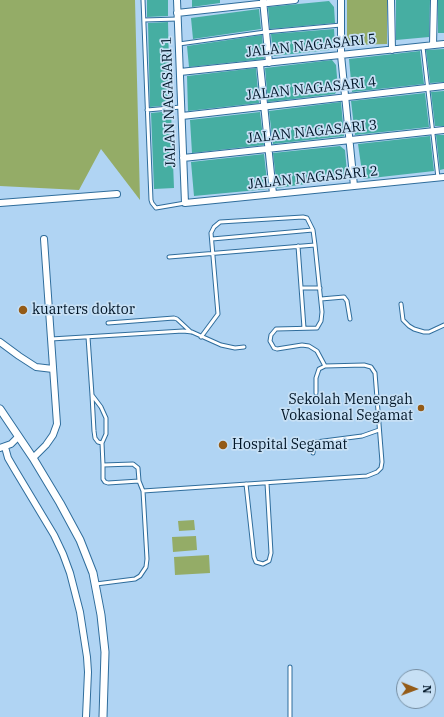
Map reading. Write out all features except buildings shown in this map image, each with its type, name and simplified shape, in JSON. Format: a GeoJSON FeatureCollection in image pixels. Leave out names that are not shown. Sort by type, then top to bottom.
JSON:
{"type":"FeatureCollection","features":[{"type":"Feature","properties":{"kind":"street","name":"JALAN NAGASARI 1"},"geometry":{"type":"LineString","coordinates":[[177,0],[185,203]]}},
{"type":"Feature","properties":{"kind":"street"},"geometry":{"type":"LineString","coordinates":[[178,16],[263,2],[295,0]]}},
{"type":"Feature","properties":{"kind":"street"},"geometry":{"type":"LineString","coordinates":[[341,0],[341,55],[354,186]]}},
{"type":"Feature","properties":{"kind":"street"},"geometry":{"type":"LineString","coordinates":[[392,0],[392,50]]}},
{"type":"Feature","properties":{"kind":"street"},"geometry":{"type":"LineString","coordinates":[[434,0],[434,45]]}},
{"type":"Feature","properties":{"kind":"street"},"geometry":{"type":"LineString","coordinates":[[263,2],[269,63]]}},
{"type":"Feature","properties":{"kind":"street","name":"JALAN NAGASARI 5"},"geometry":{"type":"LineString","coordinates":[[180,72],[444,44]]}},
{"type":"Feature","properties":{"kind":"street"},"geometry":{"type":"LineString","coordinates":[[260,64],[270,149],[273,194]]}},
{"type":"Feature","properties":{"kind":"street","name":"JALAN NAGASARI 4"},"geometry":{"type":"LineString","coordinates":[[182,116],[444,86]]}},
{"type":"Feature","properties":{"kind":"street","name":"JALAN NAGASARI 3"},"geometry":{"type":"LineString","coordinates":[[183,158],[444,130]]}},
{"type":"Feature","properties":{"kind":"street","name":"JALAN NAGASARI 2"},"geometry":{"type":"LineString","coordinates":[[185,203],[441,178]]}},
{"type":"Feature","properties":{"kind":"street"},"geometry":{"type":"LineString","coordinates":[[0,203],[117,194]]}},
{"type":"Feature","properties":{"kind":"street"},"geometry":{"type":"LineString","coordinates":[[32,458],[46,445],[53,435],[57,424],[44,239]]}},
{"type":"Feature","properties":{"kind":"street"},"geometry":{"type":"LineString","coordinates":[[0,342],[36,367],[53,369]]}},
{"type":"Feature","properties":{"kind":"street"},"geometry":{"type":"LineString","coordinates":[[0,409],[32,458],[80,540],[86,554],[96,584],[105,652],[103,717]]}},
{"type":"Feature","properties":{"kind":"street"},"geometry":{"type":"LineString","coordinates":[[18,437],[2,447],[54,535],[63,554],[70,573],[80,612],[88,672],[86,717]]}},
{"type":"Feature","properties":{"kind":"lane"},"geometry":{"type":"LineString","coordinates":[[143,0],[152,203],[156,208],[185,203]]}},
{"type":"Feature","properties":{"kind":"lane"},"geometry":{"type":"LineString","coordinates":[[144,20],[178,16]]}},
{"type":"Feature","properties":{"kind":"lane"},"geometry":{"type":"LineString","coordinates":[[179,44],[265,32],[341,25]]}},
{"type":"Feature","properties":{"kind":"lane"},"geometry":{"type":"LineString","coordinates":[[423,46],[433,131],[441,178]]}},
{"type":"Feature","properties":{"kind":"lane"},"geometry":{"type":"LineString","coordinates":[[147,110],[181,107]]}},
{"type":"Feature","properties":{"kind":"lane"},"geometry":{"type":"LineString","coordinates":[[201,336],[218,314],[211,233],[214,227],[220,222],[303,217],[307,218],[313,230],[321,299],[321,321],[317,328],[276,329],[271,335],[270,340],[274,348],[277,349],[302,345],[309,346],[317,352],[325,366]]}},
{"type":"Feature","properties":{"kind":"lane"},"geometry":{"type":"LineString","coordinates":[[212,239],[313,230]]}},
{"type":"Feature","properties":{"kind":"lane"},"geometry":{"type":"LineString","coordinates":[[169,257],[315,245]]}},
{"type":"Feature","properties":{"kind":"lane"},"geometry":{"type":"LineString","coordinates":[[298,246],[304,328]]}},
{"type":"Feature","properties":{"kind":"lane"},"geometry":{"type":"LineString","coordinates":[[301,288],[320,288]]}},
{"type":"Feature","properties":{"kind":"lane"},"geometry":{"type":"LineString","coordinates":[[321,299],[344,297],[347,301],[350,319]]}},
{"type":"Feature","properties":{"kind":"lane"},"geometry":{"type":"LineString","coordinates":[[401,304],[403,320],[414,329],[429,332],[444,325]]}},
{"type":"Feature","properties":{"kind":"lane"},"geometry":{"type":"LineString","coordinates":[[108,323],[174,318],[192,332],[201,336],[228,347],[244,347]]}},
{"type":"Feature","properties":{"kind":"lane"},"geometry":{"type":"LineString","coordinates":[[51,339],[175,331],[192,332]]}},
{"type":"Feature","properties":{"kind":"lane"},"geometry":{"type":"LineString","coordinates":[[88,337],[95,438],[98,442],[102,443]]}},
{"type":"Feature","properties":{"kind":"lane"},"geometry":{"type":"LineString","coordinates":[[143,491],[267,483],[373,474],[377,472],[381,468],[382,462],[375,373],[371,367],[364,365],[325,366],[319,369],[316,378],[316,392]]}},
{"type":"Feature","properties":{"kind":"lane"},"geometry":{"type":"LineString","coordinates":[[92,396],[101,407],[106,418],[106,434],[102,443],[103,479],[108,483],[139,481]]}},
{"type":"Feature","properties":{"kind":"lane"},"geometry":{"type":"LineString","coordinates":[[313,454],[314,444],[316,442],[362,436],[379,430]]}},
{"type":"Feature","properties":{"kind":"lane"},"geometry":{"type":"LineString","coordinates":[[96,584],[135,579],[144,572],[147,559],[143,491],[139,481],[138,468],[133,464],[103,465]]}},
{"type":"Feature","properties":{"kind":"lane"},"geometry":{"type":"LineString","coordinates":[[246,484],[254,556],[256,562],[263,564],[269,561],[271,553],[267,483]]}},
{"type":"Feature","properties":{"kind":"lane"},"geometry":{"type":"LineString","coordinates":[[290,667],[290,717]]}},
{"type":"Feature","properties":{"kind":"green space"},"geometry":{"type":"Polygon","coordinates":[[[0,0],[135,0],[140,200],[101,149],[79,190],[0,186],[0,0]]]}},
{"type":"Feature","properties":{"kind":"green space"},"geometry":{"type":"Polygon","coordinates":[[[347,0],[387,0],[387,44],[347,45],[347,0]]]}},
{"type":"Feature","properties":{"kind":"green space"},"geometry":{"type":"Polygon","coordinates":[[[194,520],[195,530],[179,531],[178,521],[194,520]]]}},
{"type":"Feature","properties":{"kind":"green space"},"geometry":{"type":"Polygon","coordinates":[[[196,536],[197,550],[173,552],[172,537],[196,536]]]}},
{"type":"Feature","properties":{"kind":"green space"},"geometry":{"type":"Polygon","coordinates":[[[209,555],[210,573],[175,575],[174,557],[209,555]]]}},
{"type":"Feature","properties":{"kind":"place","name":"kuarters doktor"},"geometry":{"type":"Point","coordinates":[23,310]}},
{"type":"Feature","properties":{"kind":"place","name":"Sekolah Menengah Vokasional Segamat"},"geometry":{"type":"Point","coordinates":[421,408]}},
{"type":"Feature","properties":{"kind":"place","name":"Hospital Segamat"},"geometry":{"type":"Point","coordinates":[223,445]}}]}
